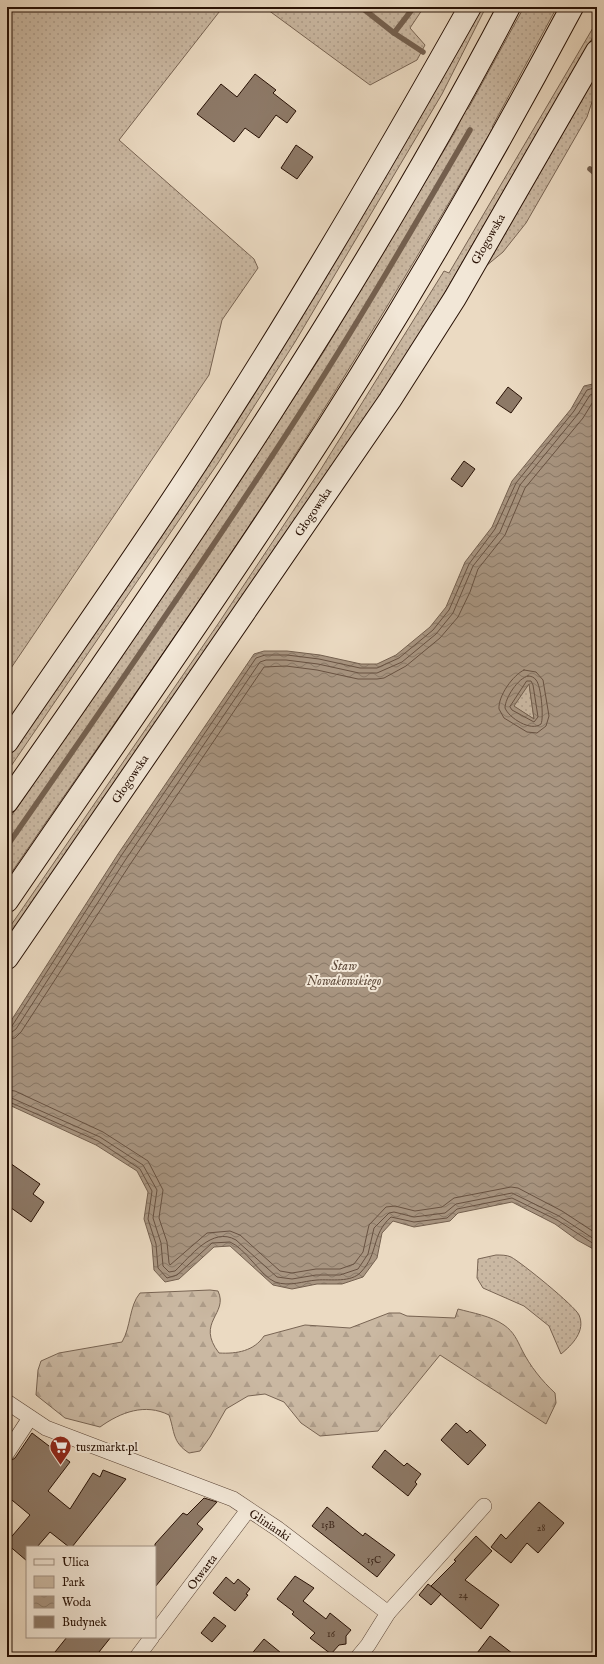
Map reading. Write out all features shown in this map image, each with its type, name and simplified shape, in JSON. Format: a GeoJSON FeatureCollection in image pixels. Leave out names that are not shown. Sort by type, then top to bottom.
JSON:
{"type":"FeatureCollection","features":[{"type":"Feature","properties":{"kind":"main road"},"geometry":{"type":"LineString","coordinates":[[7,742],[195,466],[247,385],[371,181],[470,7]]}},
{"type":"Feature","properties":{"kind":"main road"},"geometry":{"type":"LineString","coordinates":[[7,802],[185,544],[304,360],[405,193],[509,7]]}},
{"type":"Feature","properties":{"kind":"main road"},"geometry":{"type":"LineString","coordinates":[[7,901],[240,562],[348,396],[426,268],[487,163],[572,7]]}},
{"type":"Feature","properties":{"kind":"main road","name":"Głogowska"},"geometry":{"type":"LineString","coordinates":[[7,958],[390,400],[455,298],[597,51]]}},
{"type":"Feature","properties":{"kind":"street","name":"Glinianki"},"geometry":{"type":"LineString","coordinates":[[7,1402],[46,1428],[233,1499],[278,1529],[388,1613]]}},
{"type":"Feature","properties":{"kind":"street"},"geometry":{"type":"LineString","coordinates":[[7,1453],[30,1418]]}},
{"type":"Feature","properties":{"kind":"street"},"geometry":{"type":"LineString","coordinates":[[358,1657],[368,1645],[388,1613],[484,1506]]}},
{"type":"Feature","properties":{"kind":"street","name":"Otwarta"},"geometry":{"type":"LineString","coordinates":[[156,1632],[248,1510]]}},
{"type":"Feature","properties":{"kind":"street"},"geometry":{"type":"LineString","coordinates":[[143,1655],[152,1638]]}},
{"type":"Feature","properties":{"kind":"green space"},"geometry":{"type":"Polygon","coordinates":[[[7,7],[223,7],[119,140],[254,259],[258,268],[222,320],[209,375],[7,674],[7,7]]]}},
{"type":"Feature","properties":{"kind":"green space"},"geometry":{"type":"Polygon","coordinates":[[[264,7],[424,7],[410,28],[425,45],[417,60],[370,85],[264,7]]]}},
{"type":"Feature","properties":{"kind":"green space"},"geometry":{"type":"Polygon","coordinates":[[[482,7],[486,7],[442,94],[295,342],[218,463],[7,772],[7,758],[132,577],[464,39],[482,7]]]}},
{"type":"Feature","properties":{"kind":"green space"},"geometry":{"type":"Polygon","coordinates":[[[524,7],[557,7],[492,127],[493,128],[442,215],[337,388],[250,525],[7,879],[7,822],[168,589],[323,353],[455,132],[466,109],[468,109],[524,7]]]}},
{"type":"Feature","properties":{"kind":"green space"},"geometry":{"type":"Polygon","coordinates":[[[597,21],[597,30],[408,356],[7,941],[7,931],[218,624],[321,469],[444,271],[449,273],[597,21]]]}},
{"type":"Feature","properties":{"kind":"green space"},"geometry":{"type":"Polygon","coordinates":[[[597,69],[597,87],[587,117],[526,223],[503,252],[486,266],[484,264],[597,69]]]}},
{"type":"Feature","properties":{"kind":"green space"},"geometry":{"type":"Polygon","coordinates":[[[529,683],[534,719],[513,706],[529,683]]]}},
{"type":"Feature","properties":{"kind":"green space"},"geometry":{"type":"Polygon","coordinates":[[[496,1255],[508,1256],[517,1261],[559,1294],[579,1315],[581,1327],[577,1337],[561,1354],[549,1326],[524,1306],[483,1288],[477,1278],[478,1259],[496,1255]]]}},
{"type":"Feature","properties":{"kind":"green space"},"geometry":{"type":"Polygon","coordinates":[[[210,1290],[218,1291],[220,1299],[210,1333],[219,1353],[239,1352],[255,1345],[264,1336],[305,1325],[350,1328],[389,1313],[400,1313],[407,1316],[455,1318],[458,1309],[476,1313],[499,1322],[513,1333],[525,1356],[541,1378],[555,1393],[556,1403],[546,1424],[440,1355],[378,1431],[320,1436],[301,1423],[284,1402],[265,1394],[248,1396],[226,1409],[200,1451],[189,1453],[177,1441],[169,1415],[160,1411],[142,1410],[125,1413],[100,1427],[65,1418],[36,1395],[38,1370],[41,1361],[59,1353],[122,1342],[136,1298],[140,1293],[210,1290]]]}},
{"type":"Feature","properties":{"kind":"water","name":"Staw Nowakowskiego"},"geometry":{"type":"Polygon","coordinates":[[[597,383],[597,1251],[577,1240],[555,1224],[512,1202],[458,1213],[450,1221],[414,1227],[393,1221],[382,1233],[377,1258],[363,1277],[342,1284],[317,1284],[292,1289],[273,1285],[230,1246],[214,1247],[179,1279],[165,1282],[154,1270],[152,1245],[144,1219],[148,1192],[137,1171],[96,1145],[7,1104],[7,1027],[118,854],[254,654],[264,651],[287,651],[320,655],[361,664],[377,664],[396,655],[430,627],[446,607],[465,562],[492,527],[512,481],[571,409],[584,386],[597,383]],[[529,684],[514,706],[534,719],[529,684]]]}},
{"type":"Feature","properties":{"kind":"building"},"geometry":{"type":"Polygon","coordinates":[[[255,74],[276,90],[273,93],[296,111],[287,123],[276,115],[259,138],[245,128],[234,142],[197,114],[221,84],[237,97],[255,74]]]}},
{"type":"Feature","properties":{"kind":"building"},"geometry":{"type":"Polygon","coordinates":[[[296,145],[313,157],[297,179],[281,168],[296,145]]]}},
{"type":"Feature","properties":{"kind":"building"},"geometry":{"type":"Polygon","coordinates":[[[508,387],[522,398],[511,413],[496,403],[508,387]]]}},
{"type":"Feature","properties":{"kind":"building"},"geometry":{"type":"Polygon","coordinates":[[[464,461],[475,469],[462,487],[451,479],[464,461]]]}},
{"type":"Feature","properties":{"kind":"building"},"geometry":{"type":"Polygon","coordinates":[[[7,1161],[40,1184],[33,1194],[44,1202],[31,1222],[7,1205],[7,1161]]]}},
{"type":"Feature","properties":{"kind":"building"},"geometry":{"type":"Polygon","coordinates":[[[456,1423],[467,1433],[470,1430],[486,1445],[468,1465],[441,1440],[456,1423]]]}},
{"type":"Feature","properties":{"kind":"building"},"geometry":{"type":"Polygon","coordinates":[[[32,1433],[70,1462],[48,1491],[70,1509],[93,1473],[100,1477],[103,1470],[126,1479],[73,1546],[68,1546],[50,1532],[38,1546],[26,1546],[26,1560],[7,1544],[7,1542],[30,1515],[7,1496],[7,1463],[15,1458],[32,1433]]]}},
{"type":"Feature","properties":{"kind":"building"},"geometry":{"type":"Polygon","coordinates":[[[385,1450],[404,1466],[407,1463],[421,1474],[415,1482],[417,1484],[408,1496],[372,1467],[385,1450]]]}},
{"type":"Feature","properties":{"kind":"building"},"geometry":{"type":"Polygon","coordinates":[[[204,1498],[217,1502],[197,1524],[203,1529],[156,1586],[155,1544],[183,1513],[187,1515],[204,1498]]]}},
{"type":"Feature","properties":{"kind":"building"},"geometry":{"type":"Polygon","coordinates":[[[539,1502],[564,1523],[538,1553],[527,1543],[511,1563],[491,1547],[501,1534],[506,1539],[539,1502]]]}},
{"type":"Feature","properties":{"kind":"building"},"geometry":{"type":"Polygon","coordinates":[[[327,1507],[363,1536],[365,1533],[395,1555],[377,1577],[312,1526],[327,1507]]]}},
{"type":"Feature","properties":{"kind":"building"},"geometry":{"type":"Polygon","coordinates":[[[476,1536],[492,1551],[465,1580],[499,1605],[481,1629],[431,1586],[456,1561],[454,1560],[476,1536]]]}},
{"type":"Feature","properties":{"kind":"building"},"geometry":{"type":"Polygon","coordinates":[[[295,1576],[314,1588],[303,1601],[326,1619],[330,1613],[351,1630],[346,1636],[346,1644],[339,1645],[331,1654],[310,1638],[315,1633],[292,1614],[294,1612],[277,1599],[295,1576]]]}},
{"type":"Feature","properties":{"kind":"building"},"geometry":{"type":"Polygon","coordinates":[[[226,1577],[234,1584],[238,1579],[250,1589],[246,1594],[248,1595],[235,1611],[213,1593],[226,1577]]]}},
{"type":"Feature","properties":{"kind":"building"},"geometry":{"type":"Polygon","coordinates":[[[428,1584],[441,1594],[431,1605],[419,1595],[428,1584]]]}},
{"type":"Feature","properties":{"kind":"building"},"geometry":{"type":"Polygon","coordinates":[[[214,1617],[226,1626],[212,1642],[201,1633],[214,1617]]]}},
{"type":"Feature","properties":{"kind":"building"},"geometry":{"type":"Polygon","coordinates":[[[490,1636],[517,1657],[474,1657],[490,1636]]]}},
{"type":"Feature","properties":{"kind":"building"},"geometry":{"type":"Polygon","coordinates":[[[66,1638],[110,1638],[95,1657],[51,1657],[66,1638]]]}},
{"type":"Feature","properties":{"kind":"building"},"geometry":{"type":"Polygon","coordinates":[[[264,1639],[286,1657],[249,1657],[264,1639]]]}},
{"type":"Feature","properties":{"kind":"waterway"},"geometry":{"type":"LineString","coordinates":[[361,7],[394,33],[423,52]]}},
{"type":"Feature","properties":{"kind":"waterway"},"geometry":{"type":"LineString","coordinates":[[394,33],[414,7]]}},
{"type":"Feature","properties":{"kind":"waterway"},"geometry":{"type":"LineString","coordinates":[[7,846],[150,638],[291,427],[360,317],[470,130]]}},
{"type":"Feature","properties":{"kind":"waterway"},"geometry":{"type":"LineString","coordinates":[[590,169],[597,175]]}},
{"type":"Feature","properties":{"kind":"place","name":"tuszmarkt.pl"},"geometry":{"type":"Point","coordinates":[60,1466]}}]}
